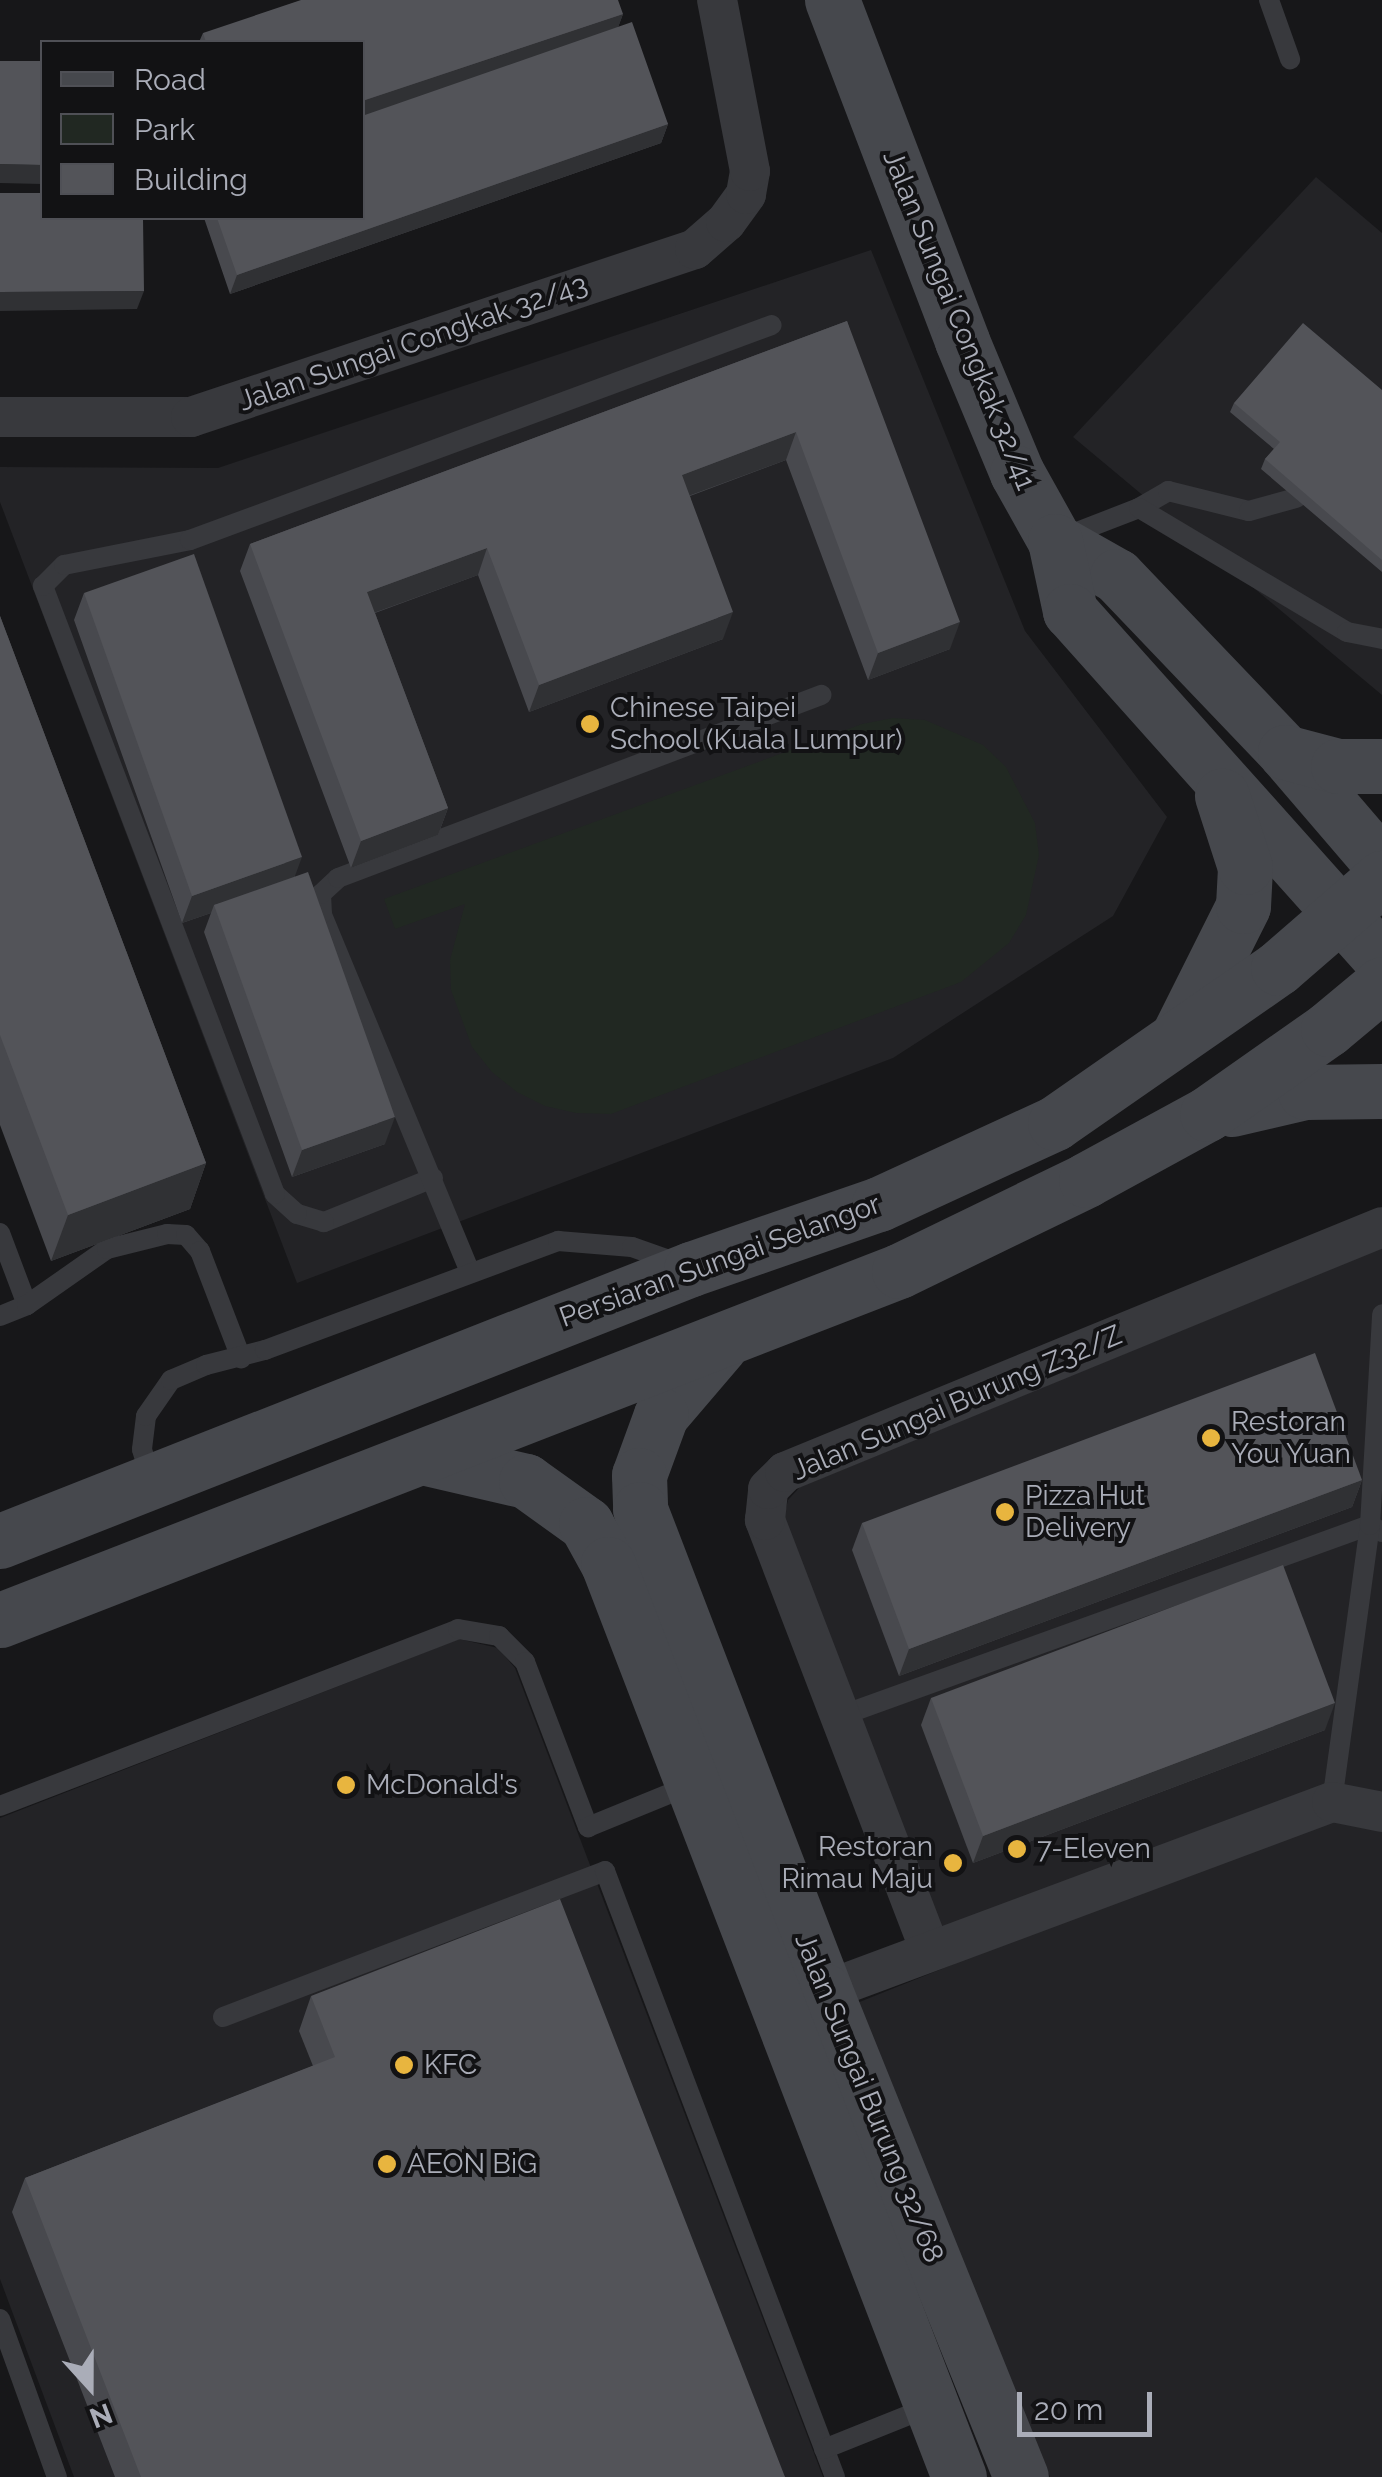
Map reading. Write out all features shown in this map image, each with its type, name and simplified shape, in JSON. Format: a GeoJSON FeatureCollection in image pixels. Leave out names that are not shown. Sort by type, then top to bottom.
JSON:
{"type":"FeatureCollection","features":[{"type":"Feature","properties":{"kind":"street","name":"Jalan Sungai Congkak 32/43"},"geometry":{"type":"LineString","coordinates":[[0,416],[191,417],[695,248],[726,222],[746,194],[750,171],[718,0]]}},
{"type":"Feature","properties":{"kind":"street","name":"Jalan Sungai Congkak 32/41"},"geometry":{"type":"LineString","coordinates":[[832,0],[962,340],[1017,472],[1055,540]]}},
{"type":"Feature","properties":{"kind":"street"},"geometry":{"type":"LineString","coordinates":[[1055,540],[1070,611],[1382,960]]}},
{"type":"Feature","properties":{"kind":"street"},"geometry":{"type":"LineString","coordinates":[[1055,540],[1117,576],[1285,752],[1382,865]]}},
{"type":"Feature","properties":{"kind":"street"},"geometry":{"type":"LineString","coordinates":[[1285,752],[1338,766],[1382,766]]}},
{"type":"Feature","properties":{"kind":"street"},"geometry":{"type":"LineString","coordinates":[[1174,1043],[1243,906],[1245,867],[1216,778]]}},
{"type":"Feature","properties":{"kind":"street","name":"Persiaran Sungai Selangor"},"geometry":{"type":"LineString","coordinates":[[0,1541],[691,1269],[878,1204],[1055,1122],[1278,968],[1382,878]]}},
{"type":"Feature","properties":{"kind":"street"},"geometry":{"type":"LineString","coordinates":[[0,1620],[899,1271],[1086,1180],[1207,1114],[1328,1029],[1382,984]]}},
{"type":"Feature","properties":{"kind":"street"},"geometry":{"type":"LineString","coordinates":[[1207,1114],[1305,1092],[1382,1091]]}},
{"type":"Feature","properties":{"kind":"street","name":"Jalan Sungai Burung Z32/Z"},"geometry":{"type":"LineString","coordinates":[[930,1950],[766,1520],[768,1489],[785,1472],[1382,1227]]}},
{"type":"Feature","properties":{"kind":"street","name":"Jalan Sungai Burung 32/68"},"geometry":{"type":"LineString","coordinates":[[725,1340],[661,1415],[639,1475],[640,1509],[825,1990],[1021,2477]]}},
{"type":"Feature","properties":{"kind":"street","name":"Jalan Sungai Burung 32/68"},"geometry":{"type":"LineString","coordinates":[[422,1457],[526,1480],[586,1524],[608,1564],[958,2477]]}},
{"type":"Feature","properties":{"kind":"street"},"geometry":{"type":"LineString","coordinates":[[825,1990],[1332,1802],[1382,1812]]}},
{"type":"Feature","properties":{"kind":"street"},"geometry":{"type":"LineString","coordinates":[[931,2407],[947,2375],[944,2286]]}},
{"type":"Feature","properties":{"kind":"lane"},"geometry":{"type":"LineString","coordinates":[[1269,0],[1290,59]]}},
{"type":"Feature","properties":{"kind":"lane"},"geometry":{"type":"LineString","coordinates":[[433,1178],[324,1222],[298,1214],[275,1194],[44,586],[64,566],[190,540],[772,324]]}},
{"type":"Feature","properties":{"kind":"lane"},"geometry":{"type":"LineString","coordinates":[[1055,540],[1139,508],[1168,491],[1249,511],[1296,498]]}},
{"type":"Feature","properties":{"kind":"lane"},"geometry":{"type":"LineString","coordinates":[[1139,508],[1347,632],[1382,639]]}},
{"type":"Feature","properties":{"kind":"lane"},"geometry":{"type":"LineString","coordinates":[[470,1272],[322,914],[320,894],[338,878],[822,695]]}},
{"type":"Feature","properties":{"kind":"lane"},"geometry":{"type":"LineString","coordinates":[[0,1233],[27,1305]]}},
{"type":"Feature","properties":{"kind":"lane"},"geometry":{"type":"LineString","coordinates":[[0,1316],[27,1305],[106,1249],[167,1234],[186,1235],[200,1251],[241,1358]]}},
{"type":"Feature","properties":{"kind":"lane"},"geometry":{"type":"LineString","coordinates":[[152,1481],[142,1449],[146,1416],[171,1380],[206,1365],[241,1358],[558,1241],[632,1247],[691,1269]]}},
{"type":"Feature","properties":{"kind":"lane"},"geometry":{"type":"LineString","coordinates":[[1332,1802],[1376,1528],[1382,1314]]}},
{"type":"Feature","properties":{"kind":"lane"},"geometry":{"type":"LineString","coordinates":[[843,1716],[1376,1528]]}},
{"type":"Feature","properties":{"kind":"lane"},"geometry":{"type":"LineString","coordinates":[[0,1806],[458,1629],[499,1636],[525,1662],[588,1827],[694,1784]]}},
{"type":"Feature","properties":{"kind":"lane"},"geometry":{"type":"LineString","coordinates":[[223,2017],[605,1871],[835,2477]]}},
{"type":"Feature","properties":{"kind":"lane"},"geometry":{"type":"LineString","coordinates":[[0,2319],[56,2477]]}},
{"type":"Feature","properties":{"kind":"lane"},"geometry":{"type":"LineString","coordinates":[[824,2449],[931,2407]]}},
{"type":"Feature","properties":{"kind":"shaded area"},"geometry":{"type":"Polygon","coordinates":[[[1316,177],[1382,233],[1382,695],[1073,437],[1316,177]]]}},
{"type":"Feature","properties":{"kind":"shaded area","name":"Chinese Taipei School (Kuala Lumpur)"},"geometry":{"type":"Polygon","coordinates":[[[871,250],[1025,631],[1167,817],[1113,916],[893,1058],[297,1283],[0,502],[0,467],[218,468],[871,250]]]}},
{"type":"Feature","properties":{"kind":"shaded area"},"geometry":{"type":"Polygon","coordinates":[[[1382,1248],[1382,2477],[1050,2477],[857,2003],[954,1964],[783,1521],[788,1500],[800,1487],[1382,1248]]]}},
{"type":"Feature","properties":{"kind":"shaded area"},"geometry":{"type":"Polygon","coordinates":[[[459,1639],[498,1648],[515,1668],[823,2477],[74,2477],[0,2279],[0,1818],[459,1639]]]}},
{"type":"Feature","properties":{"kind":"green space"},"geometry":{"type":"Polygon","coordinates":[[[893,718],[925,720],[983,745],[1006,767],[1035,823],[1039,855],[1026,915],[1009,943],[961,982],[611,1114],[576,1113],[545,1106],[517,1092],[492,1072],[472,1047],[451,990],[450,960],[465,904],[395,929],[384,899],[862,724],[893,718]]]}},
{"type":"Feature","properties":{"kind":"building"},"geometry":{"type":"Polygon","coordinates":[[[301,0],[618,0],[623,14],[365,100],[365,40],[205,40],[203,33],[301,0]]]}},
{"type":"Feature","properties":{"kind":"building"},"geometry":{"type":"Polygon","coordinates":[[[632,22],[668,124],[237,275],[218,220],[365,220],[365,115],[632,22]]]}},
{"type":"Feature","properties":{"kind":"building"},"geometry":{"type":"Polygon","coordinates":[[[0,61],[40,61],[40,165],[0,164],[0,61]]]}},
{"type":"Feature","properties":{"kind":"building"},"geometry":{"type":"Polygon","coordinates":[[[0,193],[40,193],[40,220],[143,220],[144,291],[0,292],[0,193]]]}},
{"type":"Feature","properties":{"kind":"building"},"geometry":{"type":"Polygon","coordinates":[[[847,321],[960,622],[878,653],[796,432],[682,475],[733,612],[539,685],[487,548],[367,592],[448,808],[361,841],[250,544],[847,321]]]}},
{"type":"Feature","properties":{"kind":"building"},"geometry":{"type":"Polygon","coordinates":[[[1303,323],[1382,390],[1382,560],[1265,459],[1280,442],[1234,403],[1303,323]]]}},
{"type":"Feature","properties":{"kind":"building"},"geometry":{"type":"Polygon","coordinates":[[[194,554],[302,857],[192,896],[84,593],[194,554]]]}},
{"type":"Feature","properties":{"kind":"building"},"geometry":{"type":"Polygon","coordinates":[[[0,616],[206,1163],[68,1215],[0,1035],[0,616]]]}},
{"type":"Feature","properties":{"kind":"building"},"geometry":{"type":"Polygon","coordinates":[[[308,872],[395,1117],[302,1150],[214,905],[308,872]]]}},
{"type":"Feature","properties":{"kind":"building"},"geometry":{"type":"Polygon","coordinates":[[[1315,1353],[1362,1480],[909,1649],[862,1523],[1315,1353]]]}},
{"type":"Feature","properties":{"kind":"building"},"geometry":{"type":"Polygon","coordinates":[[[1283,1565],[1335,1703],[983,1836],[931,1698],[1283,1565]]]}},
{"type":"Feature","properties":{"kind":"building","name":"AEON BiG"},"geometry":{"type":"Polygon","coordinates":[[[560,1899],[785,2477],[141,2477],[25,2178],[335,2057],[311,1996],[560,1899]]]}},
{"type":"Feature","properties":{"kind":"place","name":"Chinese Taipei School (Kuala Lumpur)"},"geometry":{"type":"Point","coordinates":[590,724]}},
{"type":"Feature","properties":{"kind":"place","name":"Restoran You Yuan"},"geometry":{"type":"Point","coordinates":[1211,1438]}},
{"type":"Feature","properties":{"kind":"place","name":"Pizza Hut Delivery"},"geometry":{"type":"Point","coordinates":[1005,1512]}},
{"type":"Feature","properties":{"kind":"place","name":"McDonald's"},"geometry":{"type":"Point","coordinates":[346,1785]}},
{"type":"Feature","properties":{"kind":"place","name":"7-Eleven"},"geometry":{"type":"Point","coordinates":[1017,1849]}},
{"type":"Feature","properties":{"kind":"place","name":"Restoran Rimau Maju"},"geometry":{"type":"Point","coordinates":[953,1863]}},
{"type":"Feature","properties":{"kind":"place","name":"KFC"},"geometry":{"type":"Point","coordinates":[404,2065]}},
{"type":"Feature","properties":{"kind":"place","name":"AEON BiG"},"geometry":{"type":"Point","coordinates":[387,2164]}}]}
